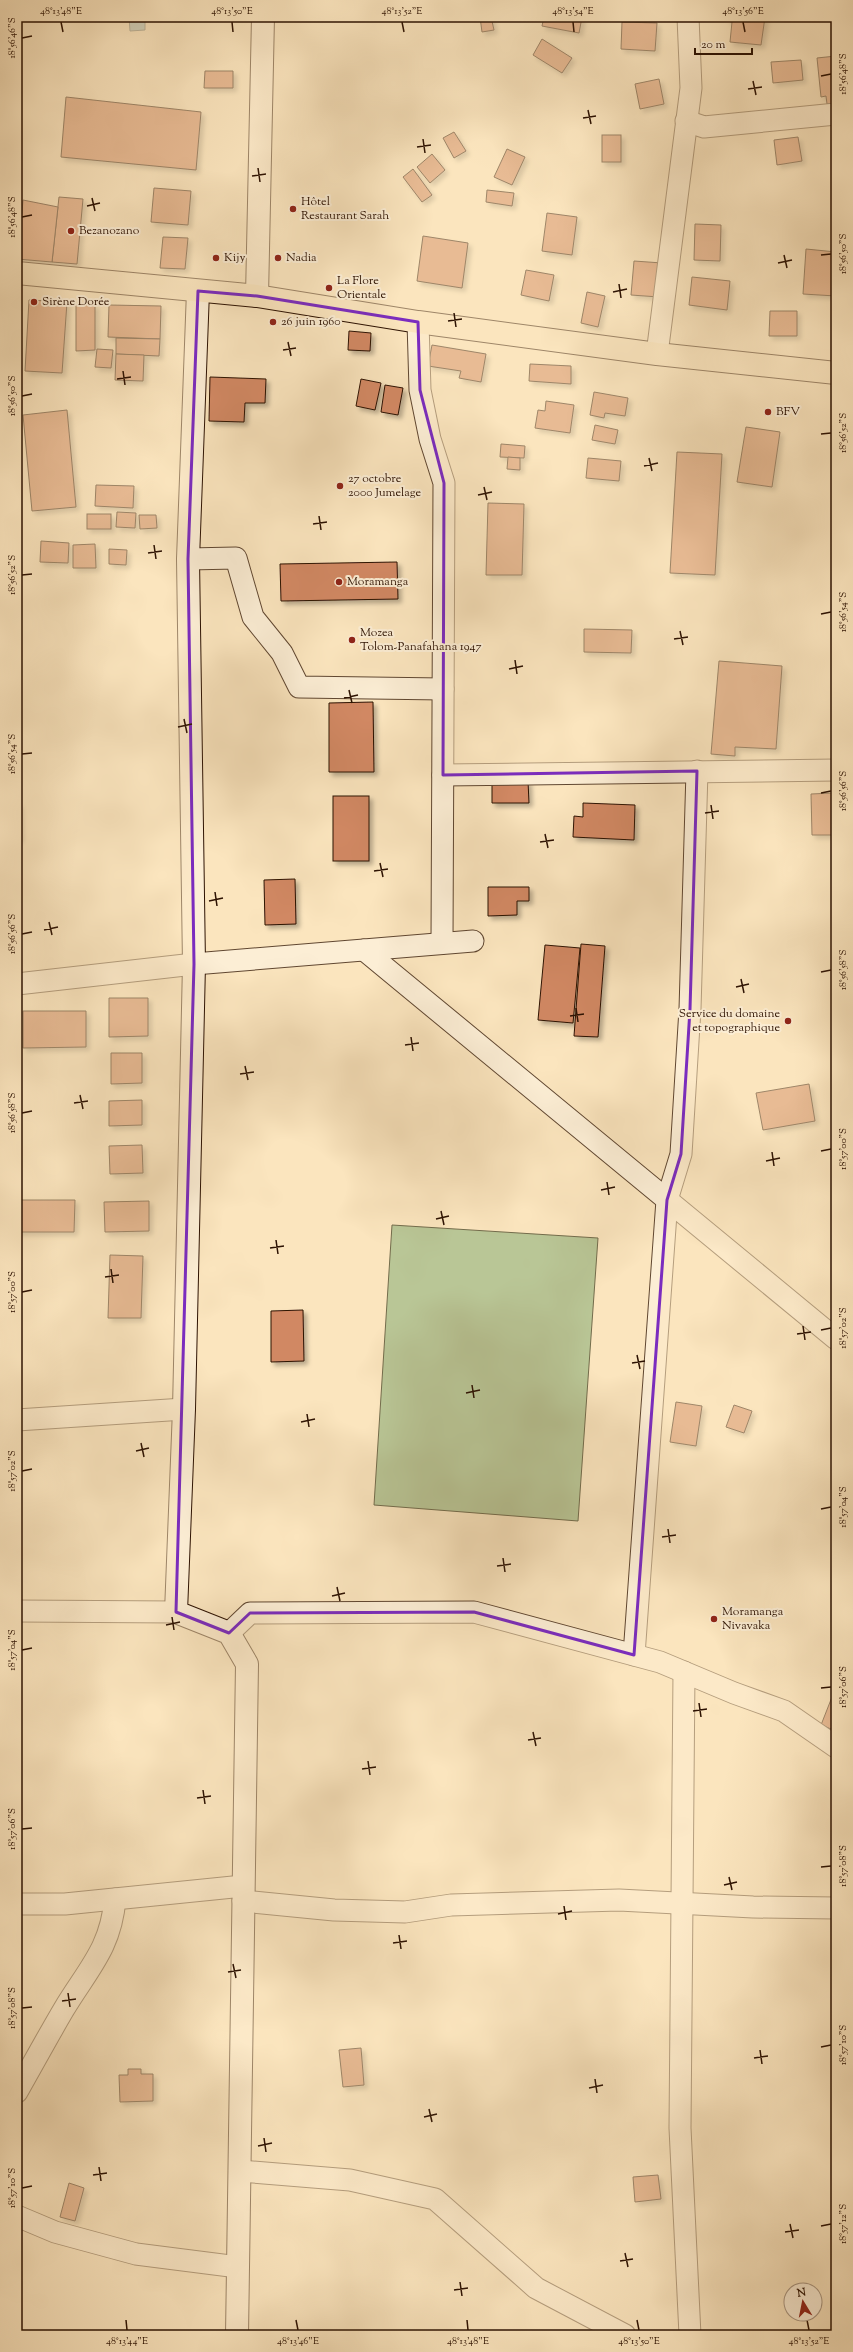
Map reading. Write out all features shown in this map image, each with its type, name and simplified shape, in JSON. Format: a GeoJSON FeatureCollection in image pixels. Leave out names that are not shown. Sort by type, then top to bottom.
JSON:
{"type":"FeatureCollection","features":[{"type":"Feature","properties":{"kind":"main road"},"geometry":{"type":"LineString","coordinates":[[17,273],[198,292],[257,296],[418,322],[657,354],[836,373]]}},
{"type":"Feature","properties":{"kind":"street"},"geometry":{"type":"LineString","coordinates":[[257,296],[263,17]]}},
{"type":"Feature","properties":{"kind":"street"},"geometry":{"type":"LineString","coordinates":[[657,354],[691,88],[688,17]]}},
{"type":"Feature","properties":{"kind":"street"},"geometry":{"type":"LineString","coordinates":[[686,121],[704,126],[836,114]]}},
{"type":"Feature","properties":{"kind":"street"},"geometry":{"type":"LineString","coordinates":[[176,1612],[184,1409],[194,964],[188,559],[198,292]]}},
{"type":"Feature","properties":{"kind":"street"},"geometry":{"type":"LineString","coordinates":[[418,322],[420,390],[430,439],[444,483],[442,943]]}},
{"type":"Feature","properties":{"kind":"street"},"geometry":{"type":"LineString","coordinates":[[188,559],[236,558],[253,617],[282,653],[298,687],[443,689]]}},
{"type":"Feature","properties":{"kind":"street"},"geometry":{"type":"LineString","coordinates":[[443,775],[836,770]]}},
{"type":"Feature","properties":{"kind":"street"},"geometry":{"type":"LineString","coordinates":[[634,1655],[667,1200],[681,1154],[690,1009],[697,771]]}},
{"type":"Feature","properties":{"kind":"street"},"geometry":{"type":"LineString","coordinates":[[17,984],[194,964],[473,941]]}},
{"type":"Feature","properties":{"kind":"street"},"geometry":{"type":"LineString","coordinates":[[364,950],[836,1339]]}},
{"type":"Feature","properties":{"kind":"street"},"geometry":{"type":"LineString","coordinates":[[17,1420],[184,1409]]}},
{"type":"Feature","properties":{"kind":"street"},"geometry":{"type":"LineString","coordinates":[[17,1611],[176,1612],[230,1634],[246,1664],[238,2335]]}},
{"type":"Feature","properties":{"kind":"street"},"geometry":{"type":"LineString","coordinates":[[230,1634],[250,1613],[474,1612],[660,1662],[784,1710],[836,1747]]}},
{"type":"Feature","properties":{"kind":"street"},"geometry":{"type":"LineString","coordinates":[[684,1672],[680,2128],[690,2335]]}},
{"type":"Feature","properties":{"kind":"street"},"geometry":{"type":"LineString","coordinates":[[17,1904],[65,1904],[115,1899],[243,1894],[334,1910],[405,1912],[451,1905],[619,1900],[682,1904],[836,1908]]}},
{"type":"Feature","properties":{"kind":"street"},"geometry":{"type":"LineString","coordinates":[[17,2092],[64,2008],[102,1952],[113,1922],[115,1899]]}},
{"type":"Feature","properties":{"kind":"street"},"geometry":{"type":"LineString","coordinates":[[240,2171],[350,2180],[435,2199],[536,2288],[625,2335]]}},
{"type":"Feature","properties":{"kind":"street"},"geometry":{"type":"LineString","coordinates":[[17,2216],[55,2232],[136,2254],[238,2267]]}},
{"type":"Feature","properties":{"kind":"highlighted area"},"geometry":{"type":"Polygon","coordinates":[[[198,291],[257,296],[418,322],[420,390],[444,483],[443,775],[697,771],[690,1009],[681,1154],[667,1200],[634,1655],[474,1612],[250,1613],[229,1633],[176,1612],[194,964],[188,559],[198,291]]]}},
{"type":"Feature","properties":{"kind":"green space"},"geometry":{"type":"Polygon","coordinates":[[[392,1225],[598,1238],[578,1521],[374,1505],[392,1225]]]}},
{"type":"Feature","properties":{"kind":"water"},"geometry":{"type":"Polygon","coordinates":[[[129,17],[145,17],[145,30],[130,31],[129,17]]]}},
{"type":"Feature","properties":{"kind":"building"},"geometry":{"type":"Polygon","coordinates":[[[480,17],[491,17],[494,30],[482,32],[480,17]]]}},
{"type":"Feature","properties":{"kind":"building"},"geometry":{"type":"Polygon","coordinates":[[[544,17],[582,17],[579,33],[542,26],[544,17]]]}},
{"type":"Feature","properties":{"kind":"building"},"geometry":{"type":"Polygon","coordinates":[[[635,17],[646,17],[646,23],[635,22],[635,17]]]}},
{"type":"Feature","properties":{"kind":"building"},"geometry":{"type":"Polygon","coordinates":[[[728,17],[765,17],[761,45],[730,42],[732,22],[727,21],[728,17]]]}},
{"type":"Feature","properties":{"kind":"building"},"geometry":{"type":"Polygon","coordinates":[[[622,22],[657,23],[655,51],[621,49],[622,22]]]}},
{"type":"Feature","properties":{"kind":"building"},"geometry":{"type":"Polygon","coordinates":[[[542,39],[572,58],[562,73],[533,55],[542,39]]]}},
{"type":"Feature","properties":{"kind":"building"},"geometry":{"type":"Polygon","coordinates":[[[836,56],[836,104],[827,104],[826,96],[821,97],[817,58],[836,56]]]}},
{"type":"Feature","properties":{"kind":"building"},"geometry":{"type":"Polygon","coordinates":[[[801,60],[803,80],[773,83],[771,62],[801,60]]]}},
{"type":"Feature","properties":{"kind":"building"},"geometry":{"type":"Polygon","coordinates":[[[205,71],[233,71],[233,88],[204,88],[205,71]]]}},
{"type":"Feature","properties":{"kind":"building"},"geometry":{"type":"Polygon","coordinates":[[[659,79],[664,104],[640,109],[635,84],[659,79]]]}},
{"type":"Feature","properties":{"kind":"building"},"geometry":{"type":"Polygon","coordinates":[[[66,97],[201,112],[196,170],[61,157],[66,97]]]}},
{"type":"Feature","properties":{"kind":"building"},"geometry":{"type":"Polygon","coordinates":[[[454,132],[466,151],[454,158],[443,138],[454,132]]]}},
{"type":"Feature","properties":{"kind":"building"},"geometry":{"type":"Polygon","coordinates":[[[602,135],[621,135],[621,162],[602,162],[602,135]]]}},
{"type":"Feature","properties":{"kind":"building"},"geometry":{"type":"Polygon","coordinates":[[[798,137],[802,161],[777,165],[774,140],[798,137]]]}},
{"type":"Feature","properties":{"kind":"building"},"geometry":{"type":"Polygon","coordinates":[[[507,149],[525,157],[512,185],[494,177],[507,149]]]}},
{"type":"Feature","properties":{"kind":"building"},"geometry":{"type":"Polygon","coordinates":[[[432,154],[445,170],[430,183],[417,167],[432,154]]]}},
{"type":"Feature","properties":{"kind":"building"},"geometry":{"type":"Polygon","coordinates":[[[413,169],[432,195],[422,202],[403,177],[413,169]]]}},
{"type":"Feature","properties":{"kind":"building"},"geometry":{"type":"Polygon","coordinates":[[[154,188],[191,191],[188,225],[151,222],[154,188]]]}},
{"type":"Feature","properties":{"kind":"building"},"geometry":{"type":"Polygon","coordinates":[[[487,190],[514,193],[512,206],[486,202],[487,190]]]}},
{"type":"Feature","properties":{"kind":"building"},"geometry":{"type":"Polygon","coordinates":[[[59,197],[83,199],[77,264],[52,262],[59,197]]]}},
{"type":"Feature","properties":{"kind":"building"},"geometry":{"type":"Polygon","coordinates":[[[23,200],[58,207],[52,262],[17,259],[17,236],[20,236],[23,200]]]}},
{"type":"Feature","properties":{"kind":"building"},"geometry":{"type":"Polygon","coordinates":[[[547,213],[577,217],[572,255],[542,251],[547,213]]]}},
{"type":"Feature","properties":{"kind":"building"},"geometry":{"type":"Polygon","coordinates":[[[695,224],[721,225],[720,261],[694,260],[695,224]]]}},
{"type":"Feature","properties":{"kind":"building"},"geometry":{"type":"Polygon","coordinates":[[[423,236],[468,243],[462,288],[417,281],[423,236]]]}},
{"type":"Feature","properties":{"kind":"building"},"geometry":{"type":"Polygon","coordinates":[[[163,237],[188,238],[185,269],[160,268],[163,237]]]}},
{"type":"Feature","properties":{"kind":"building"},"geometry":{"type":"Polygon","coordinates":[[[806,249],[836,252],[836,296],[803,294],[806,249]]]}},
{"type":"Feature","properties":{"kind":"building"},"geometry":{"type":"Polygon","coordinates":[[[634,261],[662,263],[659,297],[631,295],[634,261]]]}},
{"type":"Feature","properties":{"kind":"building"},"geometry":{"type":"Polygon","coordinates":[[[526,270],[554,275],[549,301],[521,295],[526,270]]]}},
{"type":"Feature","properties":{"kind":"building"},"geometry":{"type":"Polygon","coordinates":[[[692,277],[730,281],[727,310],[689,305],[692,277]]]}},
{"type":"Feature","properties":{"kind":"building"},"geometry":{"type":"Polygon","coordinates":[[[587,292],[605,296],[598,327],[581,323],[587,292]]]}},
{"type":"Feature","properties":{"kind":"building"},"geometry":{"type":"Polygon","coordinates":[[[29,300],[67,302],[62,373],[25,371],[29,300]]]}},
{"type":"Feature","properties":{"kind":"building"},"geometry":{"type":"Polygon","coordinates":[[[76,305],[95,305],[95,350],[76,351],[76,305]]]}},
{"type":"Feature","properties":{"kind":"building"},"geometry":{"type":"Polygon","coordinates":[[[109,305],[161,306],[160,339],[108,337],[109,305]]]}},
{"type":"Feature","properties":{"kind":"building"},"geometry":{"type":"Polygon","coordinates":[[[770,311],[797,311],[797,336],[769,336],[770,311]]]}},
{"type":"Feature","properties":{"kind":"building"},"geometry":{"type":"Polygon","coordinates":[[[349,331],[371,333],[370,351],[348,350],[349,331]]]}},
{"type":"Feature","properties":{"kind":"building"},"geometry":{"type":"Polygon","coordinates":[[[116,338],[160,339],[159,356],[116,354],[116,338]]]}},
{"type":"Feature","properties":{"kind":"building"},"geometry":{"type":"Polygon","coordinates":[[[432,345],[486,354],[481,382],[459,378],[461,371],[428,366],[432,345]]]}},
{"type":"Feature","properties":{"kind":"building"},"geometry":{"type":"Polygon","coordinates":[[[97,349],[113,350],[111,368],[95,367],[97,349]]]}},
{"type":"Feature","properties":{"kind":"building"},"geometry":{"type":"Polygon","coordinates":[[[116,354],[144,355],[143,381],[115,380],[116,354]]]}},
{"type":"Feature","properties":{"kind":"building"},"geometry":{"type":"Polygon","coordinates":[[[530,364],[571,366],[571,384],[529,381],[530,364]]]}},
{"type":"Feature","properties":{"kind":"building"},"geometry":{"type":"Polygon","coordinates":[[[210,377],[266,379],[265,403],[245,403],[244,422],[209,421],[210,377]]]}},
{"type":"Feature","properties":{"kind":"building"},"geometry":{"type":"Polygon","coordinates":[[[361,379],[381,383],[375,410],[356,406],[361,379]]]}},
{"type":"Feature","properties":{"kind":"building"},"geometry":{"type":"Polygon","coordinates":[[[385,385],[403,388],[398,415],[381,412],[385,385]]]}},
{"type":"Feature","properties":{"kind":"building"},"geometry":{"type":"Polygon","coordinates":[[[594,392],[628,398],[625,416],[605,413],[604,418],[590,415],[594,392]]]}},
{"type":"Feature","properties":{"kind":"building"},"geometry":{"type":"Polygon","coordinates":[[[546,401],[574,405],[570,433],[535,428],[538,410],[545,411],[546,401]]]}},
{"type":"Feature","properties":{"kind":"building"},"geometry":{"type":"Polygon","coordinates":[[[67,410],[76,507],[32,511],[23,415],[67,410]]]}},
{"type":"Feature","properties":{"kind":"building"},"geometry":{"type":"Polygon","coordinates":[[[595,425],[618,430],[615,444],[592,440],[595,425]]]}},
{"type":"Feature","properties":{"kind":"building"},"geometry":{"type":"Polygon","coordinates":[[[746,427],[780,432],[772,487],[737,482],[746,427]]]}},
{"type":"Feature","properties":{"kind":"building"},"geometry":{"type":"Polygon","coordinates":[[[501,444],[525,446],[524,458],[500,457],[501,444]]]}},
{"type":"Feature","properties":{"kind":"building"},"geometry":{"type":"Polygon","coordinates":[[[677,452],[722,454],[715,575],[670,573],[677,452]]]}},
{"type":"Feature","properties":{"kind":"building"},"geometry":{"type":"Polygon","coordinates":[[[508,457],[520,458],[520,470],[507,469],[508,457]]]}},
{"type":"Feature","properties":{"kind":"building"},"geometry":{"type":"Polygon","coordinates":[[[588,458],[621,461],[619,481],[586,478],[588,458]]]}},
{"type":"Feature","properties":{"kind":"building"},"geometry":{"type":"Polygon","coordinates":[[[96,485],[134,486],[133,508],[95,506],[96,485]]]}},
{"type":"Feature","properties":{"kind":"building"},"geometry":{"type":"Polygon","coordinates":[[[488,503],[524,504],[522,575],[486,575],[488,503]]]}},
{"type":"Feature","properties":{"kind":"building"},"geometry":{"type":"Polygon","coordinates":[[[117,512],[136,513],[135,528],[116,527],[117,512]]]}},
{"type":"Feature","properties":{"kind":"building"},"geometry":{"type":"Polygon","coordinates":[[[87,514],[111,514],[111,529],[87,529],[87,514]]]}},
{"type":"Feature","properties":{"kind":"building"},"geometry":{"type":"Polygon","coordinates":[[[139,515],[156,515],[157,528],[140,529],[139,515]]]}},
{"type":"Feature","properties":{"kind":"building"},"geometry":{"type":"Polygon","coordinates":[[[41,541],[69,543],[68,563],[40,562],[41,541]]]}},
{"type":"Feature","properties":{"kind":"building"},"geometry":{"type":"Polygon","coordinates":[[[95,544],[96,568],[73,568],[73,545],[95,544]]]}},
{"type":"Feature","properties":{"kind":"building"},"geometry":{"type":"Polygon","coordinates":[[[109,549],[127,550],[126,565],[109,564],[109,549]]]}},
{"type":"Feature","properties":{"kind":"building","name":"Moramanga"},"geometry":{"type":"Polygon","coordinates":[[[397,562],[398,599],[281,601],[280,564],[397,562]]]}},
{"type":"Feature","properties":{"kind":"building"},"geometry":{"type":"Polygon","coordinates":[[[584,629],[632,630],[631,653],[584,652],[584,629]]]}},
{"type":"Feature","properties":{"kind":"building"},"geometry":{"type":"Polygon","coordinates":[[[719,661],[782,666],[776,749],[735,747],[735,756],[711,754],[719,661]]]}},
{"type":"Feature","properties":{"kind":"building"},"geometry":{"type":"Polygon","coordinates":[[[373,702],[374,772],[329,772],[329,703],[373,702]]]}},
{"type":"Feature","properties":{"kind":"building"},"geometry":{"type":"Polygon","coordinates":[[[492,781],[528,781],[529,803],[492,803],[492,781]]]}},
{"type":"Feature","properties":{"kind":"building"},"geometry":{"type":"Polygon","coordinates":[[[833,793],[834,835],[812,835],[811,794],[833,793]]]}},
{"type":"Feature","properties":{"kind":"building"},"geometry":{"type":"Polygon","coordinates":[[[333,796],[369,796],[369,861],[333,861],[333,796]]]}},
{"type":"Feature","properties":{"kind":"building"},"geometry":{"type":"Polygon","coordinates":[[[583,803],[635,805],[634,840],[573,837],[574,816],[583,817],[583,803]]]}},
{"type":"Feature","properties":{"kind":"building"},"geometry":{"type":"Polygon","coordinates":[[[17,804],[19,804],[20,839],[17,839],[17,804]]]}},
{"type":"Feature","properties":{"kind":"building"},"geometry":{"type":"Polygon","coordinates":[[[295,879],[296,924],[265,925],[264,880],[295,879]]]}},
{"type":"Feature","properties":{"kind":"building"},"geometry":{"type":"Polygon","coordinates":[[[488,887],[529,887],[529,901],[517,901],[517,915],[488,916],[488,887]]]}},
{"type":"Feature","properties":{"kind":"building"},"geometry":{"type":"Polygon","coordinates":[[[581,944],[605,946],[598,1037],[574,1036],[581,944]]]}},
{"type":"Feature","properties":{"kind":"building"},"geometry":{"type":"Polygon","coordinates":[[[545,945],[580,948],[573,1023],[538,1020],[545,945]]]}},
{"type":"Feature","properties":{"kind":"building"},"geometry":{"type":"Polygon","coordinates":[[[109,998],[148,998],[148,1036],[109,1037],[109,998]]]}},
{"type":"Feature","properties":{"kind":"building"},"geometry":{"type":"Polygon","coordinates":[[[23,1011],[86,1011],[86,1047],[23,1048],[23,1011]]]}},
{"type":"Feature","properties":{"kind":"building"},"geometry":{"type":"Polygon","coordinates":[[[111,1053],[142,1053],[142,1083],[111,1084],[111,1053]]]}},
{"type":"Feature","properties":{"kind":"building"},"geometry":{"type":"Polygon","coordinates":[[[809,1084],[815,1121],[763,1130],[756,1093],[809,1084]]]}},
{"type":"Feature","properties":{"kind":"building"},"geometry":{"type":"Polygon","coordinates":[[[142,1100],[142,1125],[109,1126],[109,1101],[142,1100]]]}},
{"type":"Feature","properties":{"kind":"building"},"geometry":{"type":"Polygon","coordinates":[[[142,1145],[143,1173],[110,1174],[109,1146],[142,1145]]]}},
{"type":"Feature","properties":{"kind":"building"},"geometry":{"type":"Polygon","coordinates":[[[17,1200],[75,1200],[74,1232],[17,1232],[17,1200]]]}},
{"type":"Feature","properties":{"kind":"building"},"geometry":{"type":"Polygon","coordinates":[[[149,1201],[149,1231],[105,1232],[104,1202],[149,1201]]]}},
{"type":"Feature","properties":{"kind":"building"},"geometry":{"type":"Polygon","coordinates":[[[110,1255],[143,1256],[141,1318],[108,1318],[110,1255]]]}},
{"type":"Feature","properties":{"kind":"building"},"geometry":{"type":"Polygon","coordinates":[[[303,1310],[304,1361],[271,1362],[271,1311],[303,1310]]]}},
{"type":"Feature","properties":{"kind":"building"},"geometry":{"type":"Polygon","coordinates":[[[676,1402],[702,1406],[696,1446],[670,1442],[676,1402]]]}},
{"type":"Feature","properties":{"kind":"building"},"geometry":{"type":"Polygon","coordinates":[[[734,1405],[752,1411],[744,1433],[726,1427],[734,1405]]]}},
{"type":"Feature","properties":{"kind":"building"},"geometry":{"type":"Polygon","coordinates":[[[832,1697],[836,1699],[836,1731],[821,1725],[832,1697]]]}},
{"type":"Feature","properties":{"kind":"building"},"geometry":{"type":"Polygon","coordinates":[[[361,2048],[364,2085],[343,2087],[339,2050],[361,2048]]]}},
{"type":"Feature","properties":{"kind":"building"},"geometry":{"type":"Polygon","coordinates":[[[128,2069],[141,2069],[141,2074],[153,2074],[153,2101],[120,2102],[119,2075],[128,2075],[128,2069]]]}},
{"type":"Feature","properties":{"kind":"building"},"geometry":{"type":"Polygon","coordinates":[[[658,2175],[661,2199],[635,2202],[633,2177],[658,2175]]]}},
{"type":"Feature","properties":{"kind":"building"},"geometry":{"type":"Polygon","coordinates":[[[69,2183],[84,2188],[75,2221],[60,2217],[69,2183]]]}},
{"type":"Feature","properties":{"kind":"building"},"geometry":{"type":"Polygon","coordinates":[[[24,2332],[47,2334],[24,2335],[24,2332]]]}},
{"type":"Feature","properties":{"kind":"place","name":"Hôtel Restaurant Sarah"},"geometry":{"type":"Point","coordinates":[293,209]}},
{"type":"Feature","properties":{"kind":"place","name":"Bezanozano"},"geometry":{"type":"Point","coordinates":[71,231]}},
{"type":"Feature","properties":{"kind":"place","name":"Kijy"},"geometry":{"type":"Point","coordinates":[216,258]}},
{"type":"Feature","properties":{"kind":"place","name":"Nadia"},"geometry":{"type":"Point","coordinates":[278,258]}},
{"type":"Feature","properties":{"kind":"place","name":"La Flore Orientale"},"geometry":{"type":"Point","coordinates":[329,288]}},
{"type":"Feature","properties":{"kind":"place","name":"Sirène Dorée"},"geometry":{"type":"Point","coordinates":[34,302]}},
{"type":"Feature","properties":{"kind":"place","name":"26 juin 1960"},"geometry":{"type":"Point","coordinates":[273,322]}},
{"type":"Feature","properties":{"kind":"place","name":"BFV"},"geometry":{"type":"Point","coordinates":[768,412]}},
{"type":"Feature","properties":{"kind":"place","name":"27 octobre 2000 Jumelage"},"geometry":{"type":"Point","coordinates":[340,486]}},
{"type":"Feature","properties":{"kind":"place","name":"Moramanga"},"geometry":{"type":"Point","coordinates":[339,582]}},
{"type":"Feature","properties":{"kind":"place","name":"Mozea Tolom-Panafahana 1947"},"geometry":{"type":"Point","coordinates":[352,640]}},
{"type":"Feature","properties":{"kind":"place","name":"Service du domaine et topographique"},"geometry":{"type":"Point","coordinates":[788,1021]}},
{"type":"Feature","properties":{"kind":"place","name":"Moramanga Nivavaka"},"geometry":{"type":"Point","coordinates":[714,1619]}}]}
